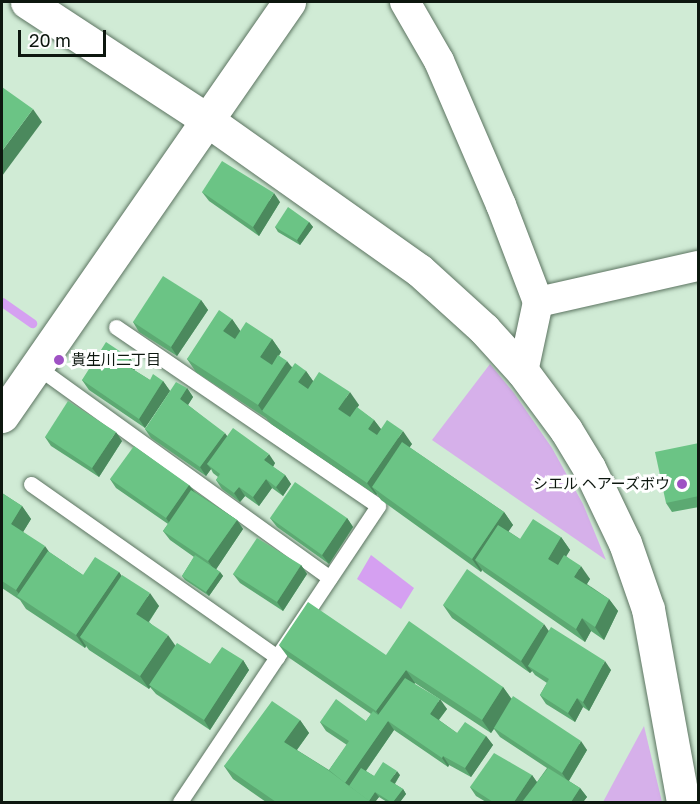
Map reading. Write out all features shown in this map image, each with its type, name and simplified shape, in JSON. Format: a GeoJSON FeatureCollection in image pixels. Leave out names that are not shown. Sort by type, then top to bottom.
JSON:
{"type":"FeatureCollection","features":[{"type":"Feature","properties":{"kind":"street"},"geometry":{"type":"LineString","coordinates":[[27,2],[207,120],[419,270],[484,329],[523,372],[566,430],[589,468],[625,543],[648,609],[683,802]]}},
{"type":"Feature","properties":{"kind":"street"},"geometry":{"type":"LineString","coordinates":[[2,416],[289,2]]}},
{"type":"Feature","properties":{"kind":"street"},"geometry":{"type":"LineString","coordinates":[[405,2],[439,61],[501,205],[538,302],[523,372]]}},
{"type":"Feature","properties":{"kind":"street"},"geometry":{"type":"LineString","coordinates":[[538,302],[699,266]]}},
{"type":"Feature","properties":{"kind":"lane"},"geometry":{"type":"LineString","coordinates":[[116,327],[378,506],[180,802]]}},
{"type":"Feature","properties":{"kind":"lane"},"geometry":{"type":"LineString","coordinates":[[36,366],[330,578]]}},
{"type":"Feature","properties":{"kind":"lane"},"geometry":{"type":"LineString","coordinates":[[31,484],[278,657]]}},
{"type":"Feature","properties":{"kind":"shaded area"},"geometry":{"type":"Polygon","coordinates":[[[490,364],[514,393],[552,448],[583,504],[606,560],[432,440],[490,364]]]}},
{"type":"Feature","properties":{"kind":"shaded area"},"geometry":{"type":"Polygon","coordinates":[[[371,555],[414,588],[401,609],[357,579],[371,555]]]}},
{"type":"Feature","properties":{"kind":"shaded area"},"geometry":{"type":"Polygon","coordinates":[[[644,726],[662,802],[603,802],[618,774],[644,726]]]}},
{"type":"Feature","properties":{"kind":"building"},"geometry":{"type":"Polygon","coordinates":[[[2,87],[33,109],[2,151],[2,87]]]}},
{"type":"Feature","properties":{"kind":"building"},"geometry":{"type":"Polygon","coordinates":[[[222,161],[274,193],[253,227],[202,192],[222,161]]]}},
{"type":"Feature","properties":{"kind":"building"},"geometry":{"type":"Polygon","coordinates":[[[288,207],[309,222],[297,240],[275,227],[288,207]]]}},
{"type":"Feature","properties":{"kind":"building"},"geometry":{"type":"Polygon","coordinates":[[[163,276],[201,300],[171,347],[133,322],[163,276]]]}},
{"type":"Feature","properties":{"kind":"building"},"geometry":{"type":"Polygon","coordinates":[[[219,310],[232,319],[223,331],[235,339],[246,322],[272,339],[260,357],[272,365],[278,355],[287,361],[258,405],[187,359],[219,310]]]}},
{"type":"Feature","properties":{"kind":"building"},"geometry":{"type":"Polygon","coordinates":[[[106,342],[130,358],[126,365],[150,380],[153,374],[163,381],[139,419],[82,380],[106,342]]]}},
{"type":"Feature","properties":{"kind":"building"},"geometry":{"type":"Polygon","coordinates":[[[295,363],[306,371],[298,382],[308,389],[319,372],[350,392],[338,409],[350,417],[357,407],[374,420],[368,429],[377,435],[387,420],[403,431],[367,483],[262,411],[295,363]]]}},
{"type":"Feature","properties":{"kind":"building"},"geometry":{"type":"Polygon","coordinates":[[[176,382],[187,388],[180,399],[225,433],[200,467],[145,429],[176,382]]]}},
{"type":"Feature","properties":{"kind":"building"},"geometry":{"type":"Polygon","coordinates":[[[68,401],[116,432],[92,468],[45,437],[68,401]]]}},
{"type":"Feature","properties":{"kind":"building"},"geometry":{"type":"Polygon","coordinates":[[[233,428],[269,454],[264,460],[285,475],[276,487],[266,479],[253,497],[239,487],[234,493],[216,480],[220,474],[207,464],[233,428]]]}},
{"type":"Feature","properties":{"kind":"building"},"geometry":{"type":"Polygon","coordinates":[[[402,442],[504,512],[472,559],[372,487],[402,442]]]}},
{"type":"Feature","properties":{"kind":"building","name":"シエル ヘアーズボウ"},"geometry":{"type":"Polygon","coordinates":[[[699,443],[699,496],[666,503],[655,452],[699,443]]]}},
{"type":"Feature","properties":{"kind":"building"},"geometry":{"type":"Polygon","coordinates":[[[134,446],[189,485],[166,518],[110,479],[134,446]]]}},
{"type":"Feature","properties":{"kind":"building"},"geometry":{"type":"Polygon","coordinates":[[[295,482],[347,518],[322,555],[270,518],[295,482]]]}},
{"type":"Feature","properties":{"kind":"building"},"geometry":{"type":"Polygon","coordinates":[[[191,490],[237,520],[208,561],[163,531],[191,490]]]}},
{"type":"Feature","properties":{"kind":"building"},"geometry":{"type":"Polygon","coordinates":[[[2,493],[22,506],[11,524],[45,546],[16,590],[2,581],[2,493]]]}},
{"type":"Feature","properties":{"kind":"building"},"geometry":{"type":"Polygon","coordinates":[[[533,519],[561,537],[548,559],[558,565],[564,555],[581,566],[574,577],[609,599],[595,627],[582,618],[576,629],[475,560],[498,525],[520,539],[533,519]]]}},
{"type":"Feature","properties":{"kind":"building"},"geometry":{"type":"Polygon","coordinates":[[[257,538],[301,565],[277,602],[233,574],[257,538]]]}},
{"type":"Feature","properties":{"kind":"building"},"geometry":{"type":"Polygon","coordinates":[[[48,551],[83,575],[95,557],[119,572],[76,635],[17,596],[48,551]]]}},
{"type":"Feature","properties":{"kind":"building"},"geometry":{"type":"Polygon","coordinates":[[[195,555],[220,572],[206,592],[182,576],[195,555]]]}},
{"type":"Feature","properties":{"kind":"building"},"geometry":{"type":"Polygon","coordinates":[[[467,569],[544,624],[521,661],[443,605],[467,569]]]}},
{"type":"Feature","properties":{"kind":"building"},"geometry":{"type":"Polygon","coordinates":[[[122,575],[150,593],[136,614],[168,635],[140,676],[80,637],[122,575]]]}},
{"type":"Feature","properties":{"kind":"building"},"geometry":{"type":"Polygon","coordinates":[[[308,602],[386,655],[409,621],[503,687],[482,720],[406,670],[376,711],[279,645],[308,602]]]}},
{"type":"Feature","properties":{"kind":"building"},"geometry":{"type":"Polygon","coordinates":[[[551,627],[605,661],[583,702],[577,698],[568,713],[540,695],[549,679],[528,666],[551,627]]]}},
{"type":"Feature","properties":{"kind":"building"},"geometry":{"type":"Polygon","coordinates":[[[177,643],[210,664],[222,647],[243,660],[204,720],[149,685],[177,643]]]}},
{"type":"Feature","properties":{"kind":"building"},"geometry":{"type":"Polygon","coordinates":[[[405,678],[440,699],[430,714],[457,733],[465,722],[486,736],[465,768],[443,756],[442,758],[388,721],[345,783],[329,770],[349,741],[320,722],[336,699],[366,721],[373,711],[378,715],[405,678]]]}},
{"type":"Feature","properties":{"kind":"building"},"geometry":{"type":"Polygon","coordinates":[[[513,696],[581,741],[562,773],[494,728],[513,696]]]}},
{"type":"Feature","properties":{"kind":"building"},"geometry":{"type":"Polygon","coordinates":[[[272,701],[300,720],[284,742],[325,768],[371,802],[276,802],[224,766],[272,701]]]}},
{"type":"Feature","properties":{"kind":"building"},"geometry":{"type":"Polygon","coordinates":[[[494,753],[532,775],[514,802],[493,802],[470,787],[494,753]]]}},
{"type":"Feature","properties":{"kind":"building"},"geometry":{"type":"Polygon","coordinates":[[[383,762],[397,771],[390,781],[403,789],[393,802],[375,792],[369,801],[349,786],[361,768],[374,776],[383,762]]]}},
{"type":"Feature","properties":{"kind":"building"},"geometry":{"type":"Polygon","coordinates":[[[548,768],[580,788],[571,802],[522,802],[548,768]]]}},
{"type":"Feature","properties":{"kind":"waterway"},"geometry":{"type":"LineString","coordinates":[[2,302],[32,323]]}},
{"type":"Feature","properties":{"kind":"place","name":"貴生川二丁目"},"geometry":{"type":"Point","coordinates":[59,360]}},
{"type":"Feature","properties":{"kind":"place","name":"シエル ヘアーズボウ"},"geometry":{"type":"Point","coordinates":[682,484]}}]}
